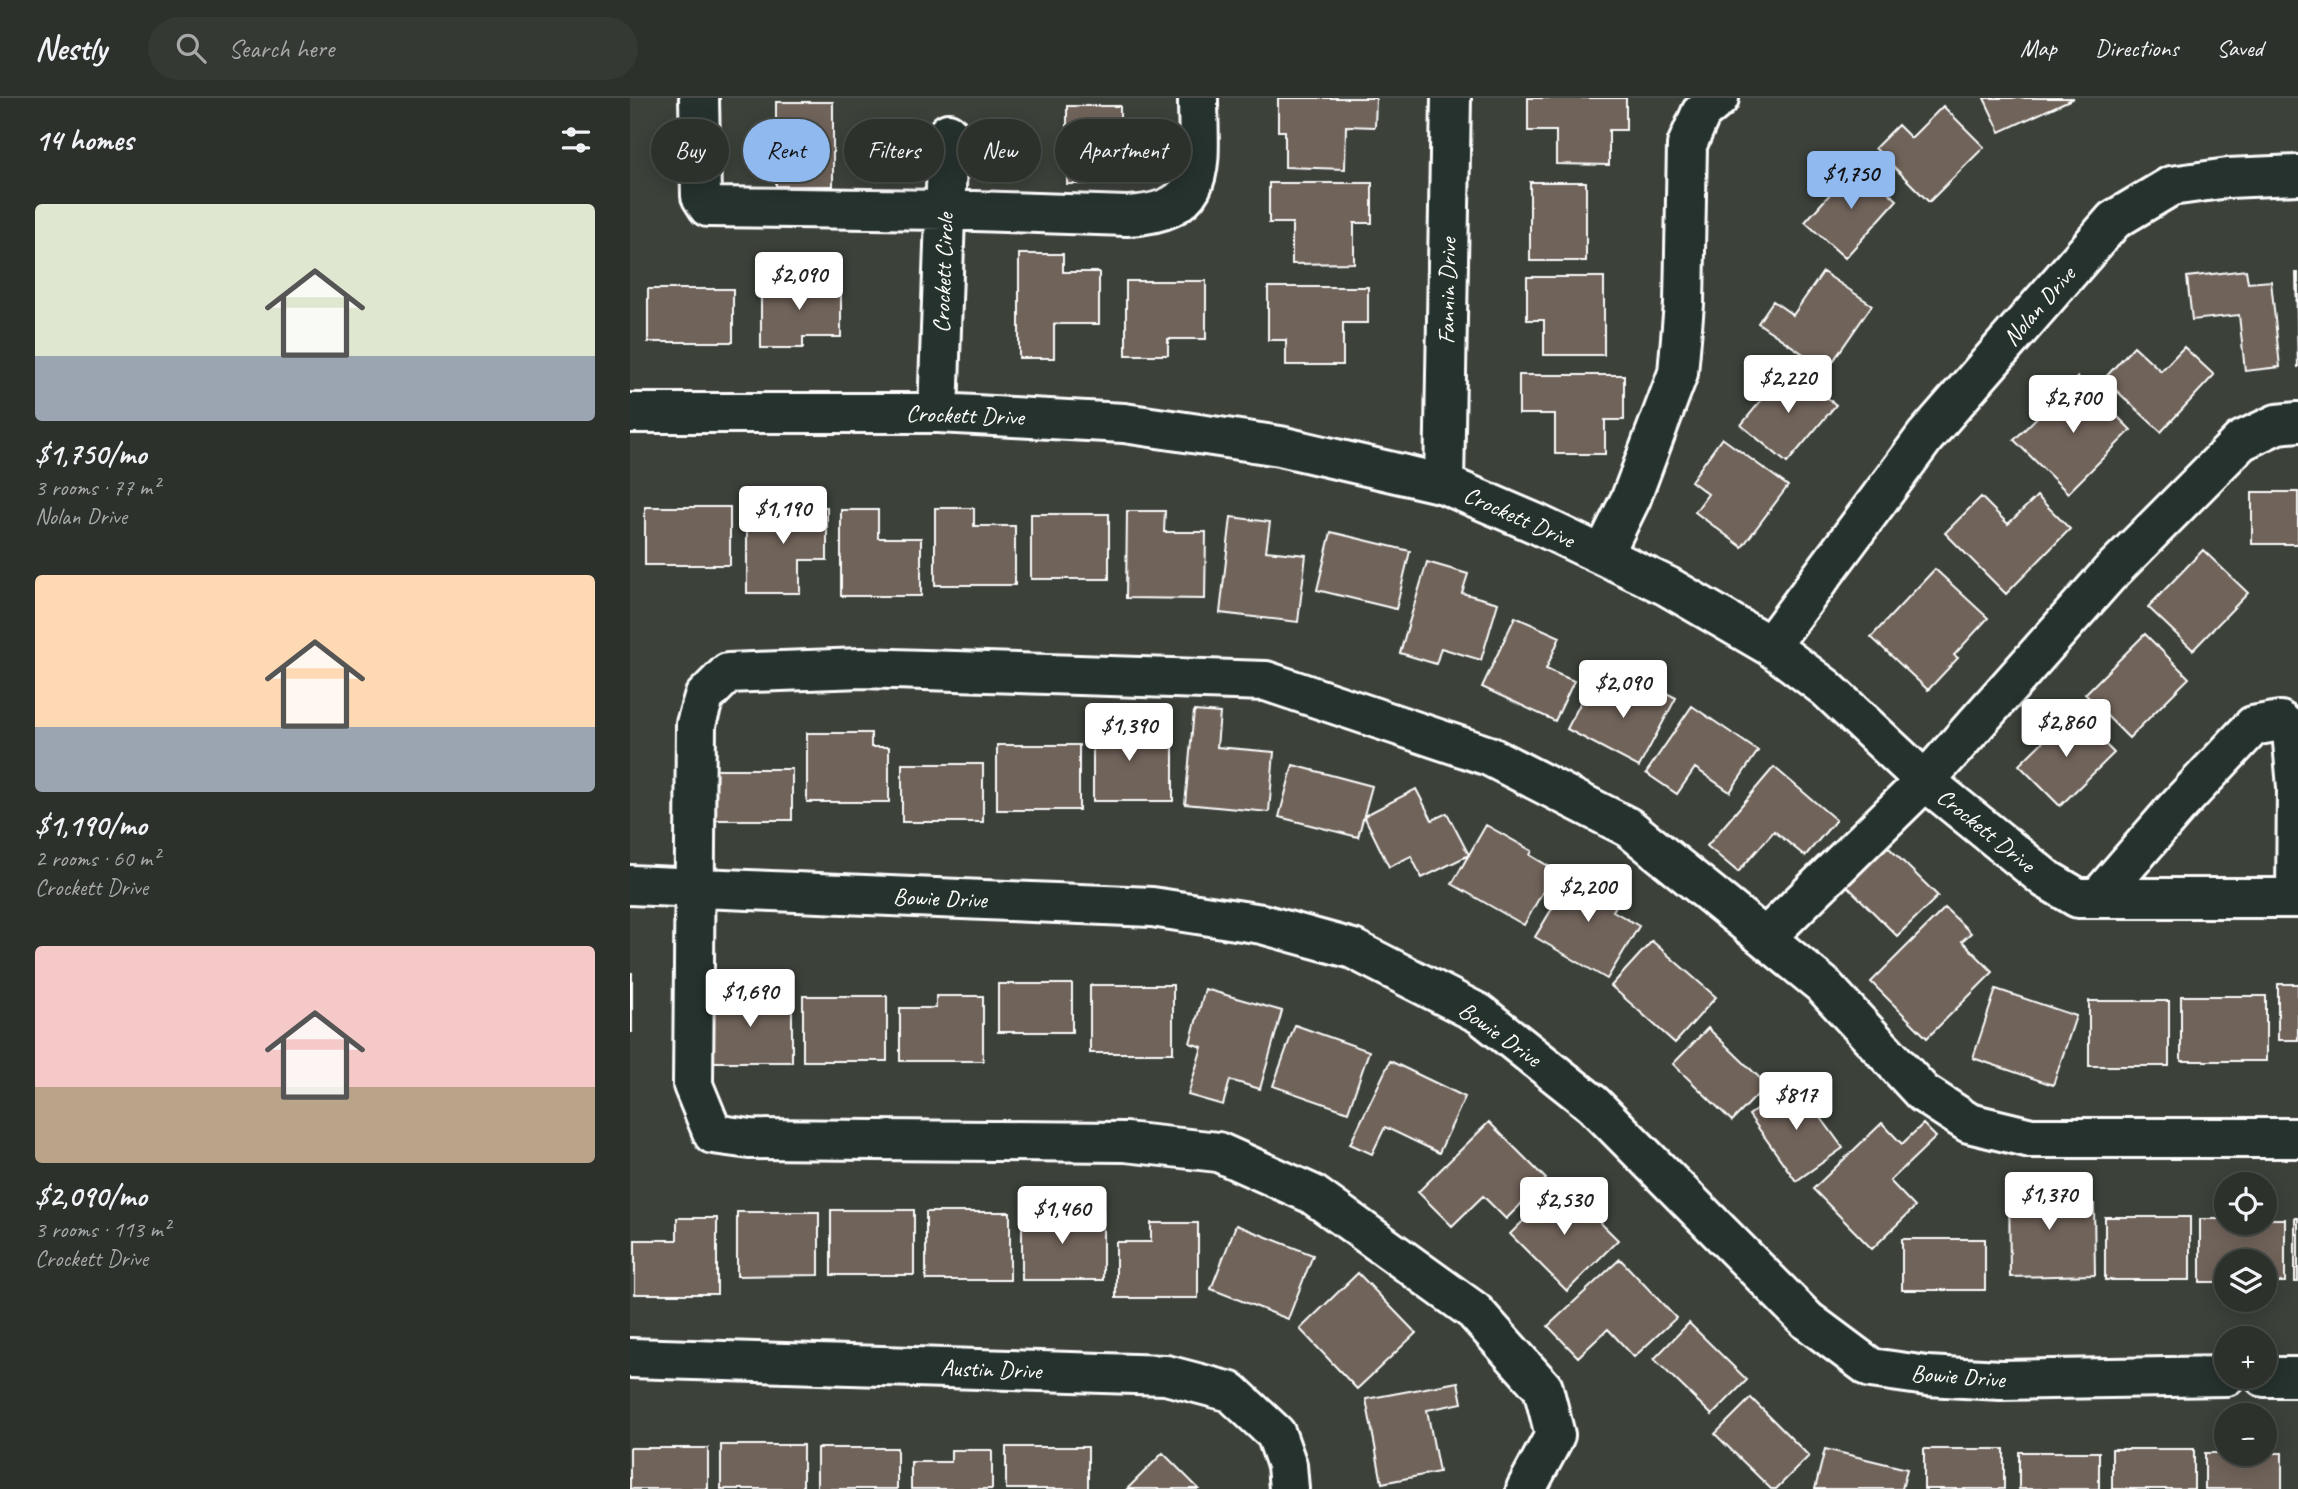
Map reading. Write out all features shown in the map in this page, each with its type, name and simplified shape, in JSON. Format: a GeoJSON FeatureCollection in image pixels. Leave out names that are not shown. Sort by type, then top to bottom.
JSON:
{"type":"FeatureCollection","features":[{"type":"Feature","properties":{"kind":"street"},"geometry":{"type":"LineString","coordinates":[[699,98],[701,196],[708,207],[1153,215],[1180,202],[1194,187],[1198,165],[1198,98]]}},
{"type":"Feature","properties":{"kind":"street","name":"Fannin Drive"},"geometry":{"type":"LineString","coordinates":[[1444,484],[1451,98]]}},
{"type":"Feature","properties":{"kind":"street"},"geometry":{"type":"LineString","coordinates":[[1603,555],[1631,498],[1678,373],[1684,304],[1687,145],[1701,113],[1719,98]]}},
{"type":"Feature","properties":{"kind":"street","name":"Crockett Circle"},"geometry":{"type":"LineString","coordinates":[[939,413],[948,134]]}},
{"type":"Feature","properties":{"kind":"street","name":"Nolan Drive"},"geometry":{"type":"LineString","coordinates":[[1770,646],[1925,437],[2114,220],[2171,186],[2228,178],[2298,175]]}},
{"type":"Feature","properties":{"kind":"street","name":"Crockett Drive"},"geometry":{"type":"LineString","coordinates":[[630,413],[939,413],[1124,423],[1280,446],[1444,484],[1537,524],[1667,586],[1770,646],[1826,688],[1926,781],[2046,879],[2078,898],[2297,898]]}},
{"type":"Feature","properties":{"kind":"street"},"geometry":{"type":"LineString","coordinates":[[1765,938],[1926,781],[2109,574],[2241,441],[2277,424],[2298,422]]}},
{"type":"Feature","properties":{"kind":"street"},"geometry":{"type":"LineString","coordinates":[[1526,1489],[1555,1435],[1543,1388],[1474,1311],[1312,1194],[1218,1152],[1125,1142],[750,1139],[713,1134],[693,1085],[696,724],[704,697],[728,673],[862,668],[1266,681],[1489,756],[1628,827],[1824,985],[1923,1093],[1969,1124],[2031,1138],[2298,1138]]}},
{"type":"Feature","properties":{"kind":"street"},"geometry":{"type":"LineString","coordinates":[[2098,898],[2176,808],[2253,726],[2280,721],[2292,731],[2297,787],[2297,898]]}},
{"type":"Feature","properties":{"kind":"street","name":"Bowie Drive"},"geometry":{"type":"LineString","coordinates":[[630,885],[1152,907],[1262,924],[1353,949],[1480,1014],[1593,1104],[1808,1321],[1871,1368],[1927,1376],[2001,1380],[2214,1377]]}},
{"type":"Feature","properties":{"kind":"street","name":"Austin Drive"},"geometry":{"type":"LineString","coordinates":[[630,1358],[1166,1375],[1231,1392],[1276,1434],[1287,1465],[1289,1489]]}},
{"type":"Feature","properties":{"kind":"street"},"geometry":{"type":"LineString","coordinates":[[2277,1377],[2298,1377]]}},
{"type":"Feature","properties":{"kind":"building"},"geometry":{"type":"Polygon","coordinates":[[[1278,98],[1376,98],[1375,127],[1346,126],[1345,169],[1285,167],[1285,131],[1278,131],[1278,98]]]}},
{"type":"Feature","properties":{"kind":"building"},"geometry":{"type":"Polygon","coordinates":[[[1528,98],[1626,98],[1626,130],[1609,130],[1609,165],[1556,164],[1556,131],[1528,131],[1528,98]]]}},
{"type":"Feature","properties":{"kind":"building"},"geometry":{"type":"Polygon","coordinates":[[[1984,98],[2074,98],[2000,132],[1984,98]]]}},
{"type":"Feature","properties":{"kind":"building"},"geometry":{"type":"Polygon","coordinates":[[[776,102],[833,102],[833,186],[776,186],[776,182],[830,182],[830,119],[776,119],[776,102]]]}},
{"type":"Feature","properties":{"kind":"building"},"geometry":{"type":"Polygon","coordinates":[[[1067,106],[1120,106],[1120,119],[1067,119],[1067,106]]]}},
{"type":"Feature","properties":{"kind":"building"},"geometry":{"type":"Polygon","coordinates":[[[1943,106],[1984,147],[1929,202],[1875,148],[1898,125],[1911,138],[1943,106]]]}},
{"type":"Feature","properties":{"kind":"building"},"geometry":{"type":"Polygon","coordinates":[[[1857,164],[1897,200],[1845,258],[1805,222],[1857,164]]]}},
{"type":"Feature","properties":{"kind":"building"},"geometry":{"type":"Polygon","coordinates":[[[1067,182],[1120,182],[1120,184],[1067,182]]]}},
{"type":"Feature","properties":{"kind":"building"},"geometry":{"type":"Polygon","coordinates":[[[1530,182],[1586,182],[1586,261],[1530,261],[1530,182]]]}},
{"type":"Feature","properties":{"kind":"building"},"geometry":{"type":"Polygon","coordinates":[[[1269,183],[1372,183],[1372,223],[1354,223],[1354,263],[1292,264],[1292,223],[1269,223],[1269,183]]]}},
{"type":"Feature","properties":{"kind":"building"},"geometry":{"type":"Polygon","coordinates":[[[1019,254],[1063,254],[1063,272],[1099,272],[1099,324],[1054,324],[1054,358],[1019,358],[1019,254]]]}},
{"type":"Feature","properties":{"kind":"building"},"geometry":{"type":"Polygon","coordinates":[[[2246,270],[2248,283],[2271,281],[2280,367],[2245,371],[2239,315],[2192,320],[2187,277],[2246,270]]]}},
{"type":"Feature","properties":{"kind":"building"},"geometry":{"type":"Polygon","coordinates":[[[1823,272],[1872,305],[1827,370],[1758,323],[1773,301],[1793,315],[1823,272]]]}},
{"type":"Feature","properties":{"kind":"building"},"geometry":{"type":"Polygon","coordinates":[[[2296,273],[2298,273],[2298,368],[2296,273]]]}},
{"type":"Feature","properties":{"kind":"building"},"geometry":{"type":"Polygon","coordinates":[[[1527,277],[1604,277],[1604,355],[1544,355],[1544,320],[1527,320],[1527,277]]]}},
{"type":"Feature","properties":{"kind":"building"},"geometry":{"type":"Polygon","coordinates":[[[761,280],[841,280],[841,337],[803,337],[803,348],[761,348],[761,280]]]}},
{"type":"Feature","properties":{"kind":"building"},"geometry":{"type":"Polygon","coordinates":[[[1126,281],[1206,281],[1206,339],[1168,339],[1168,355],[1126,355],[1126,281]]]}},
{"type":"Feature","properties":{"kind":"building"},"geometry":{"type":"Polygon","coordinates":[[[1268,287],[1368,287],[1368,323],[1343,323],[1343,365],[1286,365],[1286,340],[1268,340],[1268,287]]]}},
{"type":"Feature","properties":{"kind":"building"},"geometry":{"type":"Polygon","coordinates":[[[648,289],[733,289],[733,342],[648,342],[648,289]]]}},
{"type":"Feature","properties":{"kind":"building"},"geometry":{"type":"Polygon","coordinates":[[[2134,346],[2161,371],[2184,347],[2214,375],[2161,432],[2104,379],[2134,346]]]}},
{"type":"Feature","properties":{"kind":"building"},"geometry":{"type":"Polygon","coordinates":[[[1789,366],[1836,405],[1787,463],[1741,425],[1789,366]]]}},
{"type":"Feature","properties":{"kind":"building"},"geometry":{"type":"Polygon","coordinates":[[[1519,375],[1624,375],[1624,420],[1605,420],[1605,454],[1555,454],[1555,414],[1519,414],[1519,375]]]}},
{"type":"Feature","properties":{"kind":"building"},"geometry":{"type":"Polygon","coordinates":[[[2078,377],[2131,430],[2068,493],[2014,440],[2078,377]]]}},
{"type":"Feature","properties":{"kind":"building"},"geometry":{"type":"Polygon","coordinates":[[[1722,438],[1788,486],[1742,547],[1695,512],[1708,494],[1691,481],[1722,438]]]}},
{"type":"Feature","properties":{"kind":"building"},"geometry":{"type":"Polygon","coordinates":[[[2252,492],[2298,492],[2298,544],[2252,544],[2252,492]]]}},
{"type":"Feature","properties":{"kind":"building"},"geometry":{"type":"Polygon","coordinates":[[[2037,496],[2070,529],[2006,594],[1945,533],[1981,497],[2008,524],[2037,496]]]}},
{"type":"Feature","properties":{"kind":"building"},"geometry":{"type":"Polygon","coordinates":[[[645,507],[730,507],[730,565],[645,565],[645,507]]]}},
{"type":"Feature","properties":{"kind":"building"},"geometry":{"type":"Polygon","coordinates":[[[747,507],[827,507],[827,560],[800,560],[800,593],[747,593],[747,507]]]}},
{"type":"Feature","properties":{"kind":"building"},"geometry":{"type":"Polygon","coordinates":[[[935,508],[974,508],[974,526],[1015,526],[1015,585],[935,585],[935,508]]]}},
{"type":"Feature","properties":{"kind":"building"},"geometry":{"type":"Polygon","coordinates":[[[841,510],[878,510],[878,538],[921,538],[921,596],[841,596],[841,510]]]}},
{"type":"Feature","properties":{"kind":"building"},"geometry":{"type":"Polygon","coordinates":[[[1127,511],[1165,511],[1164,532],[1206,532],[1205,599],[1126,598],[1127,511]]]}},
{"type":"Feature","properties":{"kind":"building"},"geometry":{"type":"Polygon","coordinates":[[[1031,514],[1109,514],[1109,579],[1031,579],[1031,514]]]}},
{"type":"Feature","properties":{"kind":"building"},"geometry":{"type":"Polygon","coordinates":[[[1231,517],[1270,522],[1266,551],[1306,555],[1298,622],[1220,613],[1231,517]]]}},
{"type":"Feature","properties":{"kind":"building"},"geometry":{"type":"Polygon","coordinates":[[[1331,532],[1410,551],[1396,609],[1317,590],[1331,532]]]}},
{"type":"Feature","properties":{"kind":"building"},"geometry":{"type":"Polygon","coordinates":[[[2203,550],[2248,593],[2193,650],[2148,607],[2203,550]]]}},
{"type":"Feature","properties":{"kind":"building"},"geometry":{"type":"Polygon","coordinates":[[[1427,562],[1468,574],[1462,593],[1498,603],[1481,660],[1441,648],[1436,664],[1400,653],[1427,562]]]}},
{"type":"Feature","properties":{"kind":"building"},"geometry":{"type":"Polygon","coordinates":[[[1935,569],[1988,618],[1954,655],[1958,658],[1928,690],[1871,637],[1935,569]]]}},
{"type":"Feature","properties":{"kind":"building"},"geometry":{"type":"Polygon","coordinates":[[[1515,617],[1560,637],[1546,669],[1574,681],[1555,721],[1482,687],[1515,617]]]}},
{"type":"Feature","properties":{"kind":"building"},"geometry":{"type":"Polygon","coordinates":[[[2145,634],[2189,678],[2129,738],[2085,694],[2145,634]]]}},
{"type":"Feature","properties":{"kind":"building"},"geometry":{"type":"Polygon","coordinates":[[[1634,676],[1676,698],[1639,767],[1567,729],[1588,688],[1619,704],[1634,676]]]}},
{"type":"Feature","properties":{"kind":"building"},"geometry":{"type":"Polygon","coordinates":[[[1692,706],[1758,751],[1730,792],[1695,768],[1677,794],[1646,773],[1692,706]]]}},
{"type":"Feature","properties":{"kind":"building"},"geometry":{"type":"Polygon","coordinates":[[[1093,708],[1120,708],[1120,739],[1173,739],[1173,801],[1093,801],[1093,708]]]}},
{"type":"Feature","properties":{"kind":"building"},"geometry":{"type":"Polygon","coordinates":[[[1194,711],[1220,713],[1217,747],[1274,752],[1269,812],[1185,804],[1194,711]]]}},
{"type":"Feature","properties":{"kind":"building"},"geometry":{"type":"Polygon","coordinates":[[[2073,712],[2114,753],[2060,806],[2019,765],[2073,712]]]}},
{"type":"Feature","properties":{"kind":"building"},"geometry":{"type":"Polygon","coordinates":[[[807,733],[871,733],[871,747],[889,747],[889,802],[807,802],[807,733]]]}},
{"type":"Feature","properties":{"kind":"building"},"geometry":{"type":"Polygon","coordinates":[[[997,745],[1079,745],[1079,810],[997,810],[997,745]]]}},
{"type":"Feature","properties":{"kind":"building"},"geometry":{"type":"Polygon","coordinates":[[[902,764],[983,764],[983,822],[902,822],[902,764]]]}},
{"type":"Feature","properties":{"kind":"building"},"geometry":{"type":"Polygon","coordinates":[[[1293,765],[1372,786],[1358,837],[1279,817],[1293,765]]]}},
{"type":"Feature","properties":{"kind":"building"},"geometry":{"type":"Polygon","coordinates":[[[1774,767],[1836,820],[1805,856],[1774,831],[1738,872],[1707,846],[1774,767]]]}},
{"type":"Feature","properties":{"kind":"building"},"geometry":{"type":"Polygon","coordinates":[[[714,769],[792,769],[792,820],[714,820],[714,769]]]}},
{"type":"Feature","properties":{"kind":"building"},"geometry":{"type":"Polygon","coordinates":[[[1416,789],[1432,820],[1447,813],[1469,855],[1422,878],[1411,856],[1389,867],[1364,816],[1416,789]]]}},
{"type":"Feature","properties":{"kind":"building"},"geometry":{"type":"Polygon","coordinates":[[[1486,825],[1532,851],[1530,855],[1555,870],[1524,925],[1452,884],[1486,825]]]}},
{"type":"Feature","properties":{"kind":"building"},"geometry":{"type":"Polygon","coordinates":[[[1880,839],[1938,896],[1897,936],[1840,879],[1880,839]]]}},
{"type":"Feature","properties":{"kind":"building"},"geometry":{"type":"Polygon","coordinates":[[[1577,867],[1623,894],[1613,911],[1639,926],[1607,979],[1535,937],[1577,867]]]}},
{"type":"Feature","properties":{"kind":"building"},"geometry":{"type":"Polygon","coordinates":[[[1945,908],[1971,933],[1962,941],[1993,972],[1927,1038],[1871,982],[1945,908]]]}},
{"type":"Feature","properties":{"kind":"building"},"geometry":{"type":"Polygon","coordinates":[[[1652,941],[1716,997],[1675,1043],[1611,986],[1652,941]]]}},
{"type":"Feature","properties":{"kind":"building"},"geometry":{"type":"Polygon","coordinates":[[[632,973],[632,1032],[630,1032],[632,973]]]}},
{"type":"Feature","properties":{"kind":"building"},"geometry":{"type":"Polygon","coordinates":[[[998,984],[1072,984],[1072,1032],[998,1032],[998,984]]]}},
{"type":"Feature","properties":{"kind":"building"},"geometry":{"type":"Polygon","coordinates":[[[2278,984],[2298,984],[2298,1040],[2278,1040],[2278,984]]]}},
{"type":"Feature","properties":{"kind":"building"},"geometry":{"type":"Polygon","coordinates":[[[1090,985],[1173,985],[1173,1053],[1090,1053],[1090,985]]]}},
{"type":"Feature","properties":{"kind":"building"},"geometry":{"type":"Polygon","coordinates":[[[1205,989],[1282,1011],[1260,1089],[1230,1080],[1223,1105],[1188,1095],[1202,1047],[1190,1043],[1205,989]]]}},
{"type":"Feature","properties":{"kind":"building"},"geometry":{"type":"Polygon","coordinates":[[[1996,989],[2076,1016],[2053,1085],[1973,1058],[1996,989]]]}},
{"type":"Feature","properties":{"kind":"building"},"geometry":{"type":"Polygon","coordinates":[[[709,996],[792,996],[792,1062],[709,1062],[709,996]]]}},
{"type":"Feature","properties":{"kind":"building"},"geometry":{"type":"Polygon","coordinates":[[[803,996],[887,996],[887,1061],[803,1061],[803,996]]]}},
{"type":"Feature","properties":{"kind":"building"},"geometry":{"type":"Polygon","coordinates":[[[936,996],[983,996],[983,1061],[900,1061],[900,1008],[936,1008],[936,996]]]}},
{"type":"Feature","properties":{"kind":"building"},"geometry":{"type":"Polygon","coordinates":[[[2181,996],[2266,996],[2266,1061],[2181,1061],[2181,996]]]}},
{"type":"Feature","properties":{"kind":"building"},"geometry":{"type":"Polygon","coordinates":[[[2089,1001],[2169,1001],[2169,1066],[2089,1066],[2089,1001]]]}},
{"type":"Feature","properties":{"kind":"building"},"geometry":{"type":"Polygon","coordinates":[[[1295,1025],[1369,1051],[1348,1112],[1273,1086],[1295,1025]]]}},
{"type":"Feature","properties":{"kind":"building"},"geometry":{"type":"Polygon","coordinates":[[[1708,1028],[1767,1085],[1732,1121],[1673,1064],[1708,1028]]]}},
{"type":"Feature","properties":{"kind":"building"},"geometry":{"type":"Polygon","coordinates":[[[1390,1061],[1465,1097],[1439,1153],[1385,1127],[1372,1154],[1350,1144],[1390,1061]]]}},
{"type":"Feature","properties":{"kind":"building"},"geometry":{"type":"Polygon","coordinates":[[[1795,1082],[1843,1148],[1796,1181],[1749,1115],[1795,1082]]]}},
{"type":"Feature","properties":{"kind":"building"},"geometry":{"type":"Polygon","coordinates":[[[1489,1122],[1546,1179],[1506,1219],[1483,1196],[1452,1226],[1418,1192],[1489,1122]]]}},
{"type":"Feature","properties":{"kind":"building"},"geometry":{"type":"Polygon","coordinates":[[[1882,1123],[1902,1144],[1923,1124],[1936,1137],[1890,1181],[1915,1207],[1872,1249],[1813,1189],[1882,1123]]]}},
{"type":"Feature","properties":{"kind":"building"},"geometry":{"type":"Polygon","coordinates":[[[2067,1181],[2067,1205],[2094,1204],[2095,1275],[2010,1277],[2009,1182],[2067,1181]]]}},
{"type":"Feature","properties":{"kind":"building"},"geometry":{"type":"Polygon","coordinates":[[[1561,1184],[1618,1240],[1567,1291],[1510,1234],[1561,1184]]]}},
{"type":"Feature","properties":{"kind":"building"},"geometry":{"type":"Polygon","coordinates":[[[831,1210],[914,1210],[914,1275],[831,1275],[831,1210]]]}},
{"type":"Feature","properties":{"kind":"building"},"geometry":{"type":"Polygon","coordinates":[[[737,1212],[819,1212],[819,1275],[737,1276],[737,1212]]]}},
{"type":"Feature","properties":{"kind":"building"},"geometry":{"type":"Polygon","coordinates":[[[926,1212],[1010,1212],[1010,1280],[926,1280],[926,1212]]]}},
{"type":"Feature","properties":{"kind":"building"},"geometry":{"type":"Polygon","coordinates":[[[1022,1212],[1103,1212],[1103,1280],[1022,1280],[1022,1212]]]}},
{"type":"Feature","properties":{"kind":"building"},"geometry":{"type":"Polygon","coordinates":[[[2105,1217],[2190,1217],[2190,1280],[2105,1280],[2105,1217]]]}},
{"type":"Feature","properties":{"kind":"building"},"geometry":{"type":"Polygon","coordinates":[[[677,1218],[717,1218],[717,1294],[635,1294],[635,1240],[677,1240],[677,1218]]]}},
{"type":"Feature","properties":{"kind":"building"},"geometry":{"type":"Polygon","coordinates":[[[2295,1218],[2298,1218],[2298,1282],[2295,1282],[2295,1218]]]}},
{"type":"Feature","properties":{"kind":"building"},"geometry":{"type":"Polygon","coordinates":[[[2200,1219],[2214,1219],[2214,1235],[2277,1235],[2277,1219],[2285,1219],[2285,1282],[2277,1282],[2277,1249],[2214,1249],[2214,1282],[2200,1282],[2200,1219]]]}},
{"type":"Feature","properties":{"kind":"building"},"geometry":{"type":"Polygon","coordinates":[[[1151,1223],[1198,1223],[1198,1298],[1116,1298],[1116,1242],[1151,1242],[1151,1223]]]}},
{"type":"Feature","properties":{"kind":"building"},"geometry":{"type":"Polygon","coordinates":[[[1236,1225],[1313,1255],[1288,1319],[1211,1289],[1236,1225]]]}},
{"type":"Feature","properties":{"kind":"building"},"geometry":{"type":"Polygon","coordinates":[[[1902,1239],[1985,1239],[1985,1290],[1902,1290],[1902,1239]]]}},
{"type":"Feature","properties":{"kind":"building"},"geometry":{"type":"Polygon","coordinates":[[[1620,1259],[1676,1318],[1634,1357],[1608,1329],[1578,1357],[1548,1326],[1620,1259]]]}},
{"type":"Feature","properties":{"kind":"building"},"geometry":{"type":"Polygon","coordinates":[[[1358,1273],[1416,1333],[1357,1389],[1300,1329],[1358,1273]]]}},
{"type":"Feature","properties":{"kind":"building"},"geometry":{"type":"Polygon","coordinates":[[[1689,1323],[1747,1380],[1712,1415],[1654,1359],[1689,1323]]]}},
{"type":"Feature","properties":{"kind":"building"},"geometry":{"type":"Polygon","coordinates":[[[1458,1382],[1462,1403],[1427,1410],[1439,1472],[1382,1483],[1366,1399],[1458,1382]]]}},
{"type":"Feature","properties":{"kind":"building"},"geometry":{"type":"Polygon","coordinates":[[[1751,1398],[1809,1456],[1776,1489],[1771,1489],[1715,1434],[1751,1398]]]}},
{"type":"Feature","properties":{"kind":"building"},"geometry":{"type":"Polygon","coordinates":[[[721,1445],[803,1445],[803,1489],[721,1489],[721,1445]]]}},
{"type":"Feature","properties":{"kind":"building"},"geometry":{"type":"Polygon","coordinates":[[[1006,1447],[1088,1447],[1088,1489],[1006,1489],[1006,1447]]]}},
{"type":"Feature","properties":{"kind":"building"},"geometry":{"type":"Polygon","coordinates":[[[630,1448],[708,1448],[708,1489],[630,1489],[630,1448]]]}},
{"type":"Feature","properties":{"kind":"building"},"geometry":{"type":"Polygon","coordinates":[[[817,1448],[897,1448],[897,1489],[817,1489],[817,1448]]]}},
{"type":"Feature","properties":{"kind":"building"},"geometry":{"type":"Polygon","coordinates":[[[1825,1449],[1907,1469],[1902,1489],[1815,1489],[1825,1449]]]}},
{"type":"Feature","properties":{"kind":"building"},"geometry":{"type":"Polygon","coordinates":[[[1924,1449],[2004,1449],[2004,1489],[1924,1489],[1924,1449]]]}},
{"type":"Feature","properties":{"kind":"building"},"geometry":{"type":"Polygon","coordinates":[[[2112,1449],[2194,1449],[2194,1489],[2112,1489],[2112,1449]]]}},
{"type":"Feature","properties":{"kind":"building"},"geometry":{"type":"Polygon","coordinates":[[[951,1450],[992,1450],[992,1489],[911,1489],[911,1462],[951,1462],[951,1450]]]}},
{"type":"Feature","properties":{"kind":"building"},"geometry":{"type":"Polygon","coordinates":[[[2019,1452],[2099,1452],[2099,1489],[2019,1489],[2019,1452]]]}},
{"type":"Feature","properties":{"kind":"building"},"geometry":{"type":"Polygon","coordinates":[[[1163,1453],[1199,1489],[1127,1489],[1163,1453]]]}},
{"type":"Feature","properties":{"kind":"building"},"geometry":{"type":"Polygon","coordinates":[[[2205,1453],[2214,1453],[2214,1466],[2277,1466],[2277,1453],[2282,1453],[2282,1489],[2205,1489],[2205,1453]]]}}]}
